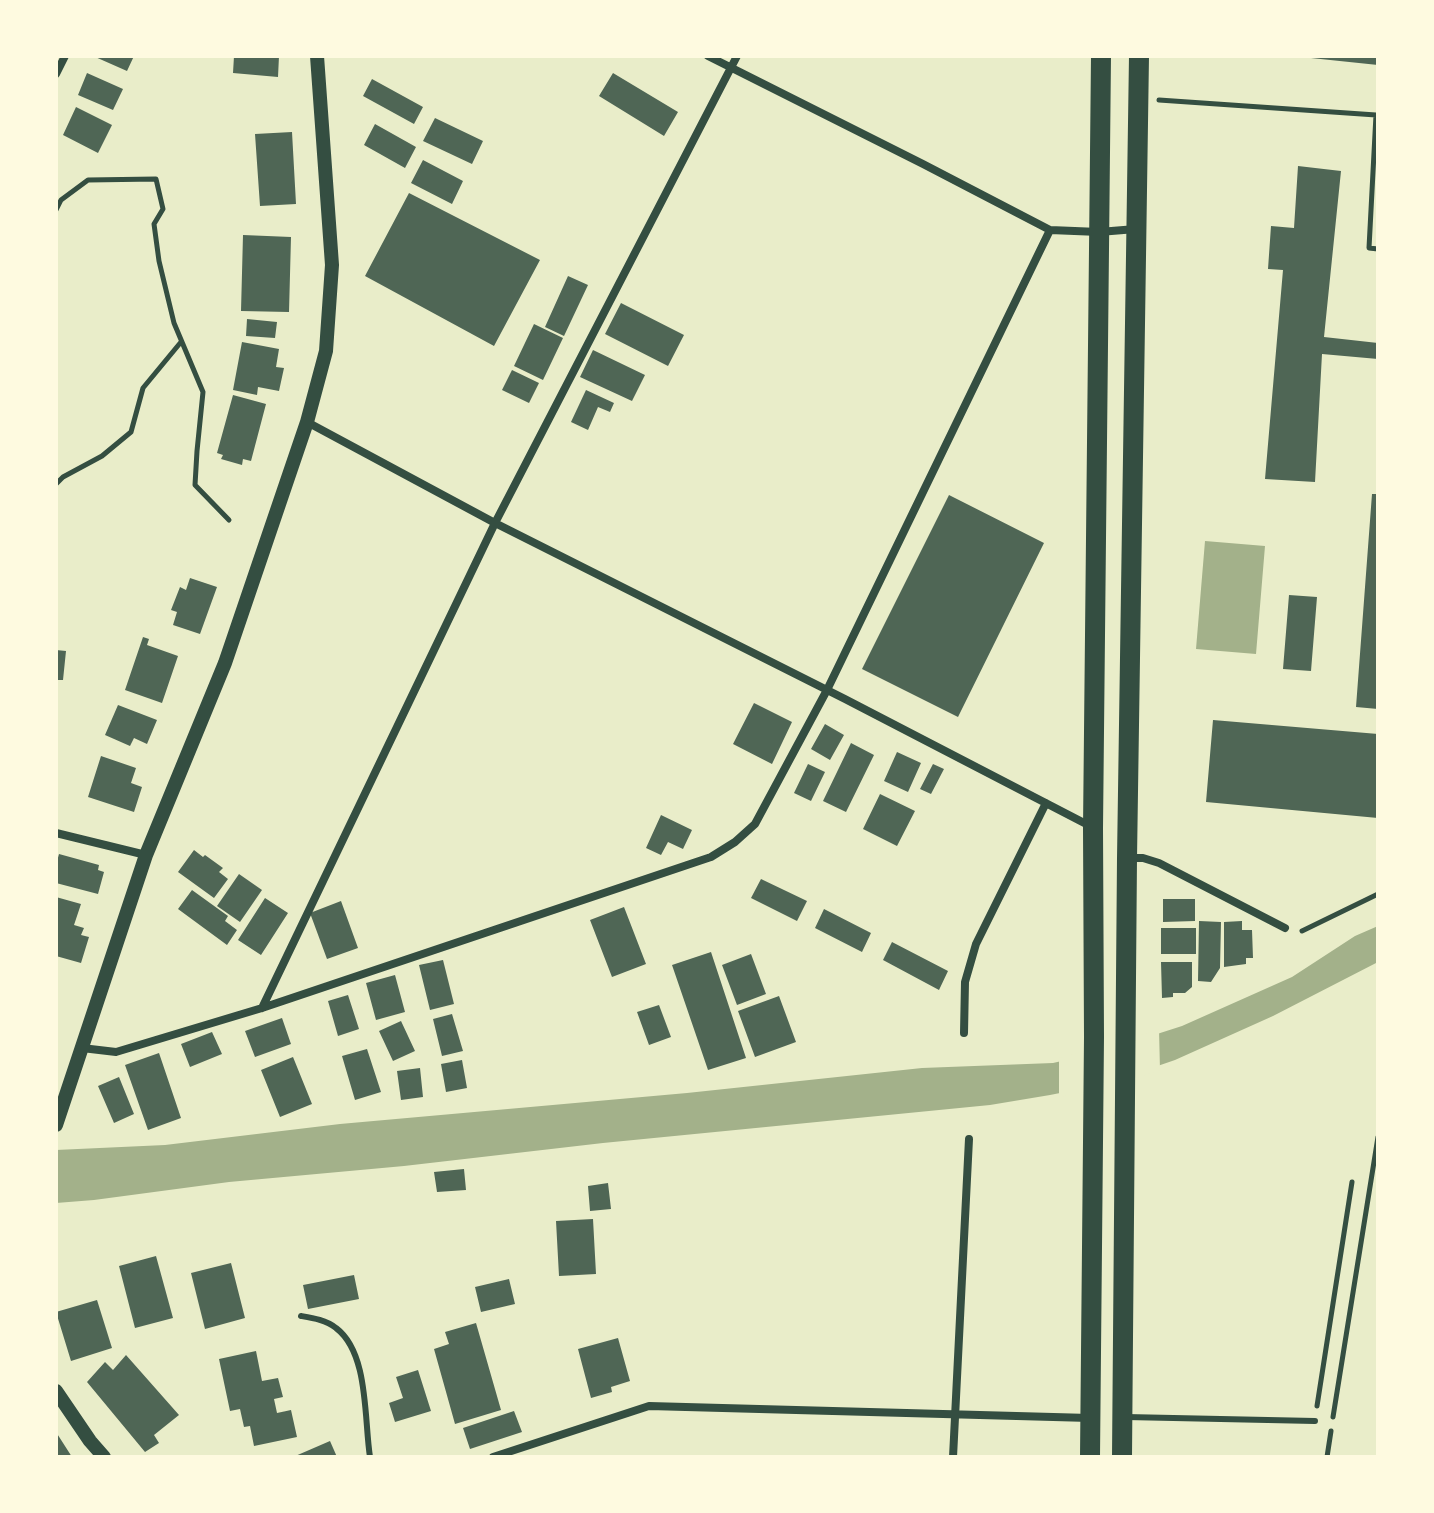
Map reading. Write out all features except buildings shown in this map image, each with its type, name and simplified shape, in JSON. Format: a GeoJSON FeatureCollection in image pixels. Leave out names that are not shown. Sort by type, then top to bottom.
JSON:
{"type":"FeatureCollection","features":[{"type":"Feature","properties":{"kind":"main road"},"geometry":{"type":"LineString","coordinates":[[1090,1457],[1101,56]]}},
{"type":"Feature","properties":{"kind":"main road"},"geometry":{"type":"LineString","coordinates":[[1122,1457],[1139,56]]}},
{"type":"Feature","properties":{"kind":"street"},"geometry":{"type":"LineString","coordinates":[[56,74],[65,56]]}},
{"type":"Feature","properties":{"kind":"street"},"geometry":{"type":"LineString","coordinates":[[56,1125],[146,855],[225,663],[307,422],[326,351],[332,265],[317,56]]}},
{"type":"Feature","properties":{"kind":"street"},"geometry":{"type":"LineString","coordinates":[[708,56],[1050,230],[1099,232],[1137,229]]}},
{"type":"Feature","properties":{"kind":"street"},"geometry":{"type":"LineString","coordinates":[[262,1008],[495,523],[737,56]]}},
{"type":"Feature","properties":{"kind":"street"},"geometry":{"type":"LineString","coordinates":[[82,1048],[116,1052],[262,1008],[711,857],[735,842],[755,824],[827,690],[1050,230]]}},
{"type":"Feature","properties":{"kind":"street"},"geometry":{"type":"LineString","coordinates":[[307,422],[495,523],[1093,828]]}},
{"type":"Feature","properties":{"kind":"street"},"geometry":{"type":"LineString","coordinates":[[964,1033],[965,982],[976,944],[1046,803]]}},
{"type":"Feature","properties":{"kind":"street"},"geometry":{"type":"LineString","coordinates":[[56,833],[146,855]]}},
{"type":"Feature","properties":{"kind":"street"},"geometry":{"type":"LineString","coordinates":[[1127,858],[1143,858],[1159,863],[1285,928]]}},
{"type":"Feature","properties":{"kind":"street"},"geometry":{"type":"LineString","coordinates":[[953,1457],[969,1139]]}},
{"type":"Feature","properties":{"kind":"street"},"geometry":{"type":"LineString","coordinates":[[56,1391],[62,1413],[104,1457]]}},
{"type":"Feature","properties":{"kind":"street"},"geometry":{"type":"LineString","coordinates":[[493,1457],[649,1406],[1091,1418]]}},
{"type":"Feature","properties":{"kind":"lane"},"geometry":{"type":"LineString","coordinates":[[301,1316],[320,1319],[337,1329],[354,1349],[362,1383],[370,1457]]}},
{"type":"Feature","properties":{"kind":"lane"},"geometry":{"type":"LineString","coordinates":[[1122,1417],[1315,1421]]}},
{"type":"Feature","properties":{"kind":"path"},"geometry":{"type":"LineString","coordinates":[[1138,99],[1376,115],[1369,248],[1378,249]]}},
{"type":"Feature","properties":{"kind":"path"},"geometry":{"type":"LineString","coordinates":[[56,210],[61,200],[88,180],[156,179],[163,209],[154,224],[159,261],[174,323],[203,392],[195,485],[229,520]]}},
{"type":"Feature","properties":{"kind":"path"},"geometry":{"type":"LineString","coordinates":[[56,484],[102,456],[131,432],[143,388],[181,342]]}},
{"type":"Feature","properties":{"kind":"path"},"geometry":{"type":"LineString","coordinates":[[1285,928],[1299,932],[1378,894]]}},
{"type":"Feature","properties":{"kind":"path"},"geometry":{"type":"LineString","coordinates":[[1327,1457],[1378,1137]]}},
{"type":"Feature","properties":{"kind":"path"},"geometry":{"type":"LineString","coordinates":[[1315,1421],[1352,1182]]}},
{"type":"Feature","properties":{"kind":"shaded area"},"geometry":{"type":"Polygon","coordinates":[[[1205,541],[1265,546],[1256,654],[1196,649],[1205,541]]]}},
{"type":"Feature","properties":{"kind":"shaded area"},"geometry":{"type":"Polygon","coordinates":[[[1378,926],[1378,962],[1273,1016],[1175,1060],[1105,1084],[990,1105],[229,1182],[56,1203],[56,1150],[165,1145],[340,1124],[922,1068],[1053,1063],[1101,1052],[1182,1026],[1292,977],[1355,936],[1378,926]]]}},
{"type":"Feature","properties":{"kind":"pier"},"geometry":{"type":"Polygon","coordinates":[[[1159,1029],[1160,1070],[1107,1088],[1059,1097],[1059,1058],[1159,1029]]]}}]}
